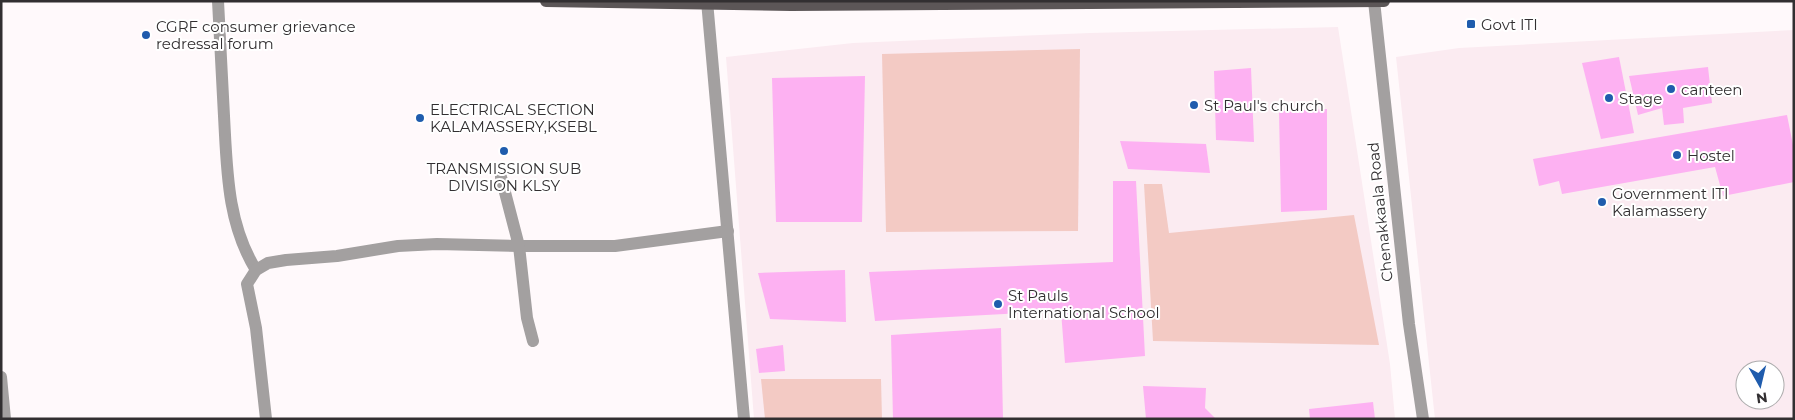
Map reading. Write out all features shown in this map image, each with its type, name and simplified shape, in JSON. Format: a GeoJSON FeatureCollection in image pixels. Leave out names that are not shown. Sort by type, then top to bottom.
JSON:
{"type":"FeatureCollection","features":[{"type":"Feature","properties":{"kind":"main road"},"geometry":{"type":"LineString","coordinates":[[546,1],[707,2],[791,5],[1384,1]]}},
{"type":"Feature","properties":{"kind":"street"},"geometry":{"type":"LineString","coordinates":[[218,1],[227,180],[236,230],[244,251],[256,270]]}},
{"type":"Feature","properties":{"kind":"street"},"geometry":{"type":"LineString","coordinates":[[707,2],[714,100],[728,230],[744,419]]}},
{"type":"Feature","properties":{"kind":"street","name":"Chenakkaala Road"},"geometry":{"type":"LineString","coordinates":[[1374,2],[1409,324],[1423,419]]}},
{"type":"Feature","properties":{"kind":"street"},"geometry":{"type":"LineString","coordinates":[[501,177],[519,246],[526,308],[533,341]]}},
{"type":"Feature","properties":{"kind":"street"},"geometry":{"type":"LineString","coordinates":[[266,419],[256,328],[247,284],[256,270],[268,263],[308,257],[336,256],[398,246],[437,244],[615,246],[728,230]]}},
{"type":"Feature","properties":{"kind":"street"},"geometry":{"type":"LineString","coordinates":[[1,377],[5,419]]}},
{"type":"Feature","properties":{"kind":"shaded area"},"geometry":{"type":"Polygon","coordinates":[[[1338,27],[1390,364],[1395,419],[754,419],[726,57],[853,43],[1090,33],[1338,27]]]}},
{"type":"Feature","properties":{"kind":"shaded area","name":"Government ITI Kalamassery"},"geometry":{"type":"Polygon","coordinates":[[[1794,30],[1794,419],[1435,419],[1396,57],[1459,48],[1794,30]]]}},
{"type":"Feature","properties":{"kind":"shaded area"},"geometry":{"type":"Polygon","coordinates":[[[1080,49],[1078,231],[886,232],[882,54],[1080,49]]]}},
{"type":"Feature","properties":{"kind":"shaded area"},"geometry":{"type":"Polygon","coordinates":[[[1144,184],[1162,184],[1169,233],[1354,215],[1379,345],[1153,341],[1144,184]]]}},
{"type":"Feature","properties":{"kind":"shaded area"},"geometry":{"type":"Polygon","coordinates":[[[761,379],[881,379],[882,419],[765,419],[761,379]]]}},
{"type":"Feature","properties":{"kind":"building","name":"Stage"},"geometry":{"type":"Polygon","coordinates":[[[1619,57],[1634,133],[1601,139],[1582,63],[1619,57]]]}},
{"type":"Feature","properties":{"kind":"building","name":"canteen"},"geometry":{"type":"Polygon","coordinates":[[[1708,67],[1712,103],[1683,108],[1684,123],[1664,125],[1662,108],[1638,115],[1629,76],[1708,67]]]}},
{"type":"Feature","properties":{"kind":"building"},"geometry":{"type":"Polygon","coordinates":[[[1251,68],[1254,142],[1216,140],[1214,71],[1251,68]]]}},
{"type":"Feature","properties":{"kind":"building"},"geometry":{"type":"Polygon","coordinates":[[[865,76],[862,222],[776,222],[772,78],[865,76]]]}},
{"type":"Feature","properties":{"kind":"building"},"geometry":{"type":"Polygon","coordinates":[[[1327,109],[1327,210],[1281,212],[1279,111],[1327,109]]]}},
{"type":"Feature","properties":{"kind":"building","name":"Hostel"},"geometry":{"type":"Polygon","coordinates":[[[1787,115],[1794,150],[1794,182],[1723,196],[1715,167],[1562,194],[1559,181],[1539,186],[1533,159],[1787,115]]]}},
{"type":"Feature","properties":{"kind":"building"},"geometry":{"type":"Polygon","coordinates":[[[1120,141],[1206,144],[1210,173],[1128,169],[1120,141]]]}},
{"type":"Feature","properties":{"kind":"building"},"geometry":{"type":"Polygon","coordinates":[[[1113,181],[1136,181],[1145,356],[1065,363],[1061,311],[875,321],[869,272],[1113,262],[1113,181]]]}},
{"type":"Feature","properties":{"kind":"building"},"geometry":{"type":"Polygon","coordinates":[[[845,270],[846,322],[770,319],[758,273],[845,270]]]}},
{"type":"Feature","properties":{"kind":"building"},"geometry":{"type":"Polygon","coordinates":[[[1001,328],[1003,419],[893,419],[891,335],[1001,328]]]}},
{"type":"Feature","properties":{"kind":"building"},"geometry":{"type":"Polygon","coordinates":[[[783,345],[785,371],[759,373],[756,349],[783,345]]]}},
{"type":"Feature","properties":{"kind":"building"},"geometry":{"type":"Polygon","coordinates":[[[1143,386],[1206,388],[1205,408],[1216,419],[1146,419],[1143,386]]]}},
{"type":"Feature","properties":{"kind":"building"},"geometry":{"type":"Polygon","coordinates":[[[1373,402],[1375,419],[1310,419],[1309,409],[1373,402]]]}},
{"type":"Feature","properties":{"kind":"place","name":"Govt ITI"},"geometry":{"type":"Point","coordinates":[1471,24]}},
{"type":"Feature","properties":{"kind":"place","name":"CGRF consumer grievance redressal forum"},"geometry":{"type":"Point","coordinates":[146,35]}},
{"type":"Feature","properties":{"kind":"place","name":"canteen"},"geometry":{"type":"Point","coordinates":[1671,89]}},
{"type":"Feature","properties":{"kind":"place","name":"Stage"},"geometry":{"type":"Point","coordinates":[1609,98]}},
{"type":"Feature","properties":{"kind":"place","name":"St Paul's church"},"geometry":{"type":"Point","coordinates":[1194,105]}},
{"type":"Feature","properties":{"kind":"place","name":"ELECTRICAL SECTION KALAMASSERY,KSEBL"},"geometry":{"type":"Point","coordinates":[420,118]}},
{"type":"Feature","properties":{"kind":"place","name":"TRANSMISSION SUB DIVISION KLSY"},"geometry":{"type":"Point","coordinates":[504,151]}},
{"type":"Feature","properties":{"kind":"place","name":"Hostel"},"geometry":{"type":"Point","coordinates":[1677,155]}},
{"type":"Feature","properties":{"kind":"place","name":"Government ITI Kalamassery"},"geometry":{"type":"Point","coordinates":[1602,202]}},
{"type":"Feature","properties":{"kind":"place","name":"St Pauls International School"},"geometry":{"type":"Point","coordinates":[998,304]}}]}
